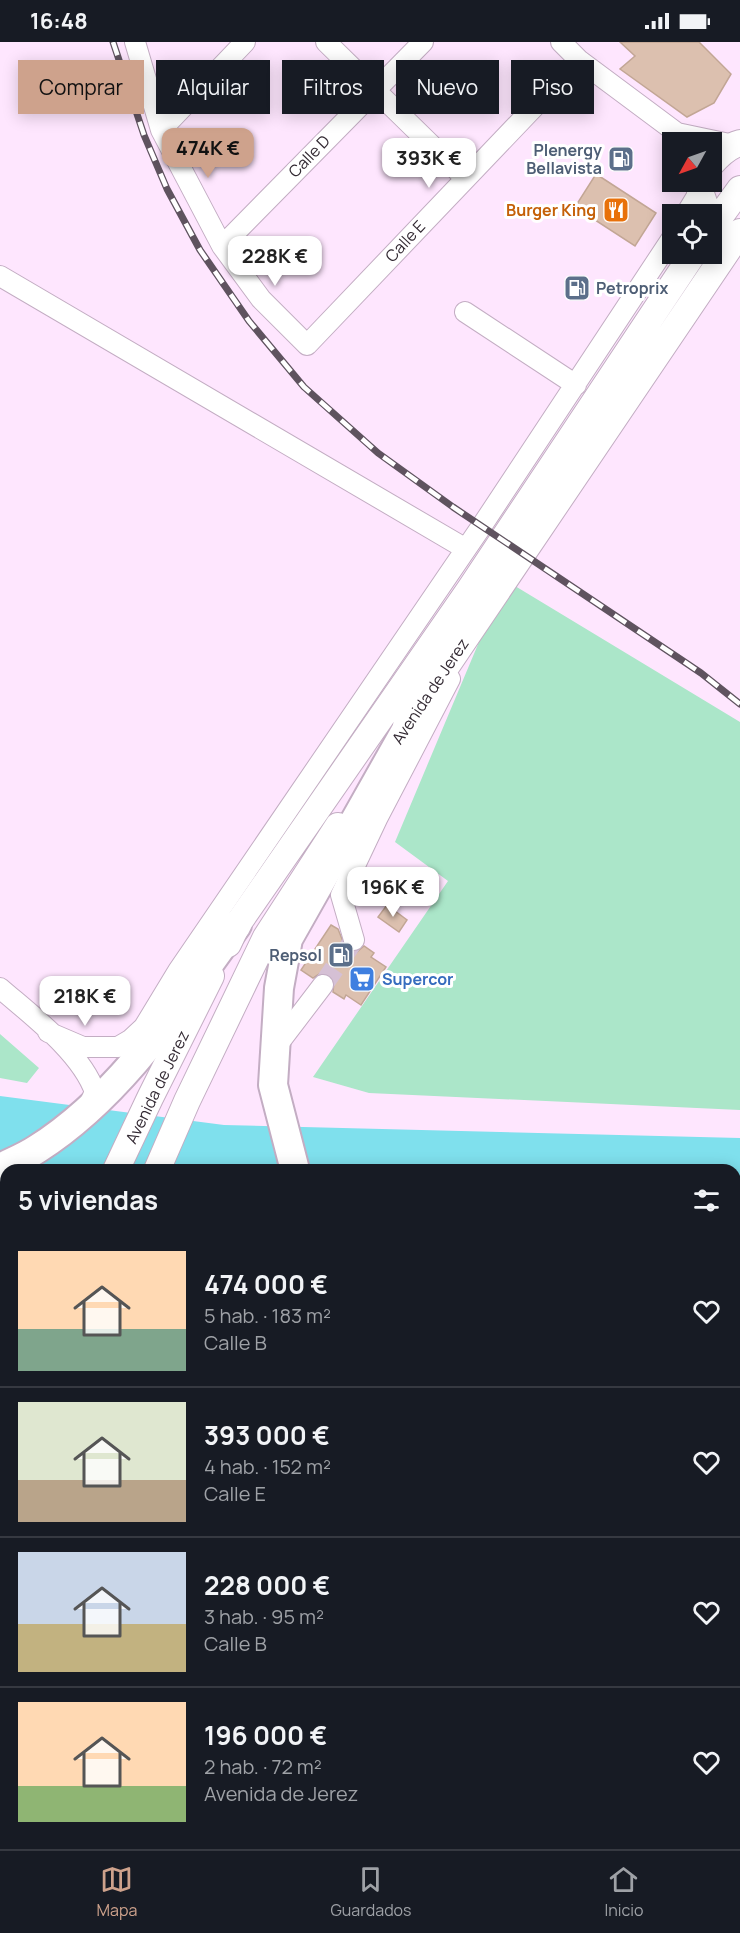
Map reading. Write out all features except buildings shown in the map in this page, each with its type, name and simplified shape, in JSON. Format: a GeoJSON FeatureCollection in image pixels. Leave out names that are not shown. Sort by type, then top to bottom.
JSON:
{"type":"FeatureCollection","features":[{"type":"Feature","properties":{"kind":"highway"},"geometry":{"type":"LineString","coordinates":[[293,1164],[273,1084],[279,988],[288,939],[418,709]]}},
{"type":"Feature","properties":{"kind":"highway"},"geometry":{"type":"LineString","coordinates":[[8,1164],[36,1149],[87,1109],[115,1083],[155,1036],[237,925]]}},
{"type":"Feature","properties":{"kind":"main road"},"geometry":{"type":"LineString","coordinates":[[722,153],[737,144]]}},
{"type":"Feature","properties":{"kind":"main road"},"geometry":{"type":"LineString","coordinates":[[718,204],[740,189]]}},
{"type":"Feature","properties":{"kind":"main road"},"geometry":{"type":"LineString","coordinates":[[722,225],[738,240]]}},
{"type":"Feature","properties":{"kind":"main road","name":"Avenida de Jerez"},"geometry":{"type":"LineString","coordinates":[[160,1164],[187,1101],[266,937],[339,824],[738,240]]}},
{"type":"Feature","properties":{"kind":"main road","name":"Avenida de Jerez"},"geometry":{"type":"LineString","coordinates":[[119,1164],[237,925],[470,589],[686,264]]}},
{"type":"Feature","properties":{"kind":"street"},"geometry":{"type":"LineString","coordinates":[[135,42],[161,130],[222,246]]}},
{"type":"Feature","properties":{"kind":"street"},"geometry":{"type":"LineString","coordinates":[[161,130],[245,42]]}},
{"type":"Feature","properties":{"kind":"street"},"geometry":{"type":"LineString","coordinates":[[326,42],[345,60]]}},
{"type":"Feature","properties":{"kind":"street","name":"Calle D"},"geometry":{"type":"LineString","coordinates":[[384,80],[423,42]]}},
{"type":"Feature","properties":{"kind":"street"},"geometry":{"type":"LineString","coordinates":[[561,42],[579,60]]}},
{"type":"Feature","properties":{"kind":"street"},"geometry":{"type":"LineString","coordinates":[[594,71],[673,132]]}},
{"type":"Feature","properties":{"kind":"street"},"geometry":{"type":"LineString","coordinates":[[384,98],[465,178]]}},
{"type":"Feature","properties":{"kind":"street","name":"Calle D"},"geometry":{"type":"LineString","coordinates":[[222,246],[351,114]]}},
{"type":"Feature","properties":{"kind":"street","name":"Calle E"},"geometry":{"type":"LineString","coordinates":[[222,246],[261,299],[307,345],[527,114]]}},
{"type":"Feature","properties":{"kind":"street"},"geometry":{"type":"LineString","coordinates":[[722,142],[737,144]]}},
{"type":"Feature","properties":{"kind":"street"},"geometry":{"type":"LineString","coordinates":[[115,1083],[178,971],[466,549],[662,253]]}},
{"type":"Feature","properties":{"kind":"street"},"geometry":{"type":"LineString","coordinates":[[0,276],[466,549]]}},
{"type":"Feature","properties":{"kind":"street"},"geometry":{"type":"LineString","coordinates":[[465,312],[576,385]]}},
{"type":"Feature","properties":{"kind":"street"},"geometry":{"type":"LineString","coordinates":[[354,940],[341,895],[377,819],[490,602]]}},
{"type":"Feature","properties":{"kind":"street"},"geometry":{"type":"LineString","coordinates":[[274,1050],[322,985]]}},
{"type":"Feature","properties":{"kind":"street"},"geometry":{"type":"LineString","coordinates":[[0,988],[70,1053],[90,1079],[94,1092],[87,1109]]}},
{"type":"Feature","properties":{"kind":"street"},"geometry":{"type":"LineString","coordinates":[[48,1032],[83,1047],[118,1047],[144,1028]]}},
{"type":"Feature","properties":{"kind":"green space"},"geometry":{"type":"Polygon","coordinates":[[[505,580],[740,722],[740,1110],[369,1093],[313,1077],[448,881],[395,842],[505,580]]]}},
{"type":"Feature","properties":{"kind":"green space"},"geometry":{"type":"Polygon","coordinates":[[[0,1034],[39,1068],[27,1083],[0,1078],[0,1034]]]}},
{"type":"Feature","properties":{"kind":"water"},"geometry":{"type":"Polygon","coordinates":[[[0,1096],[224,1125],[740,1138],[740,1164],[0,1164],[0,1096]]]}},
{"type":"Feature","properties":{"kind":"tunnel"},"geometry":{"type":"LineString","coordinates":[[323,985],[354,940]]}},
{"type":"Feature","properties":{"kind":"railway"},"geometry":{"type":"LineString","coordinates":[[113,42],[144,135],[167,189],[200,250],[249,321],[304,387],[378,453],[453,507],[701,673],[740,704]]}},
{"type":"Feature","properties":{"kind":"place","name":"Plenergy Bellavista"},"geometry":{"type":"Point","coordinates":[621,159]}},
{"type":"Feature","properties":{"kind":"place","name":"Burger King"},"geometry":{"type":"Point","coordinates":[616,210]}},
{"type":"Feature","properties":{"kind":"place","name":"Petroprix"},"geometry":{"type":"Point","coordinates":[577,288]}},
{"type":"Feature","properties":{"kind":"place","name":"Repsol"},"geometry":{"type":"Point","coordinates":[341,955]}},
{"type":"Feature","properties":{"kind":"place","name":"Supercor"},"geometry":{"type":"Point","coordinates":[362,979]}}]}
